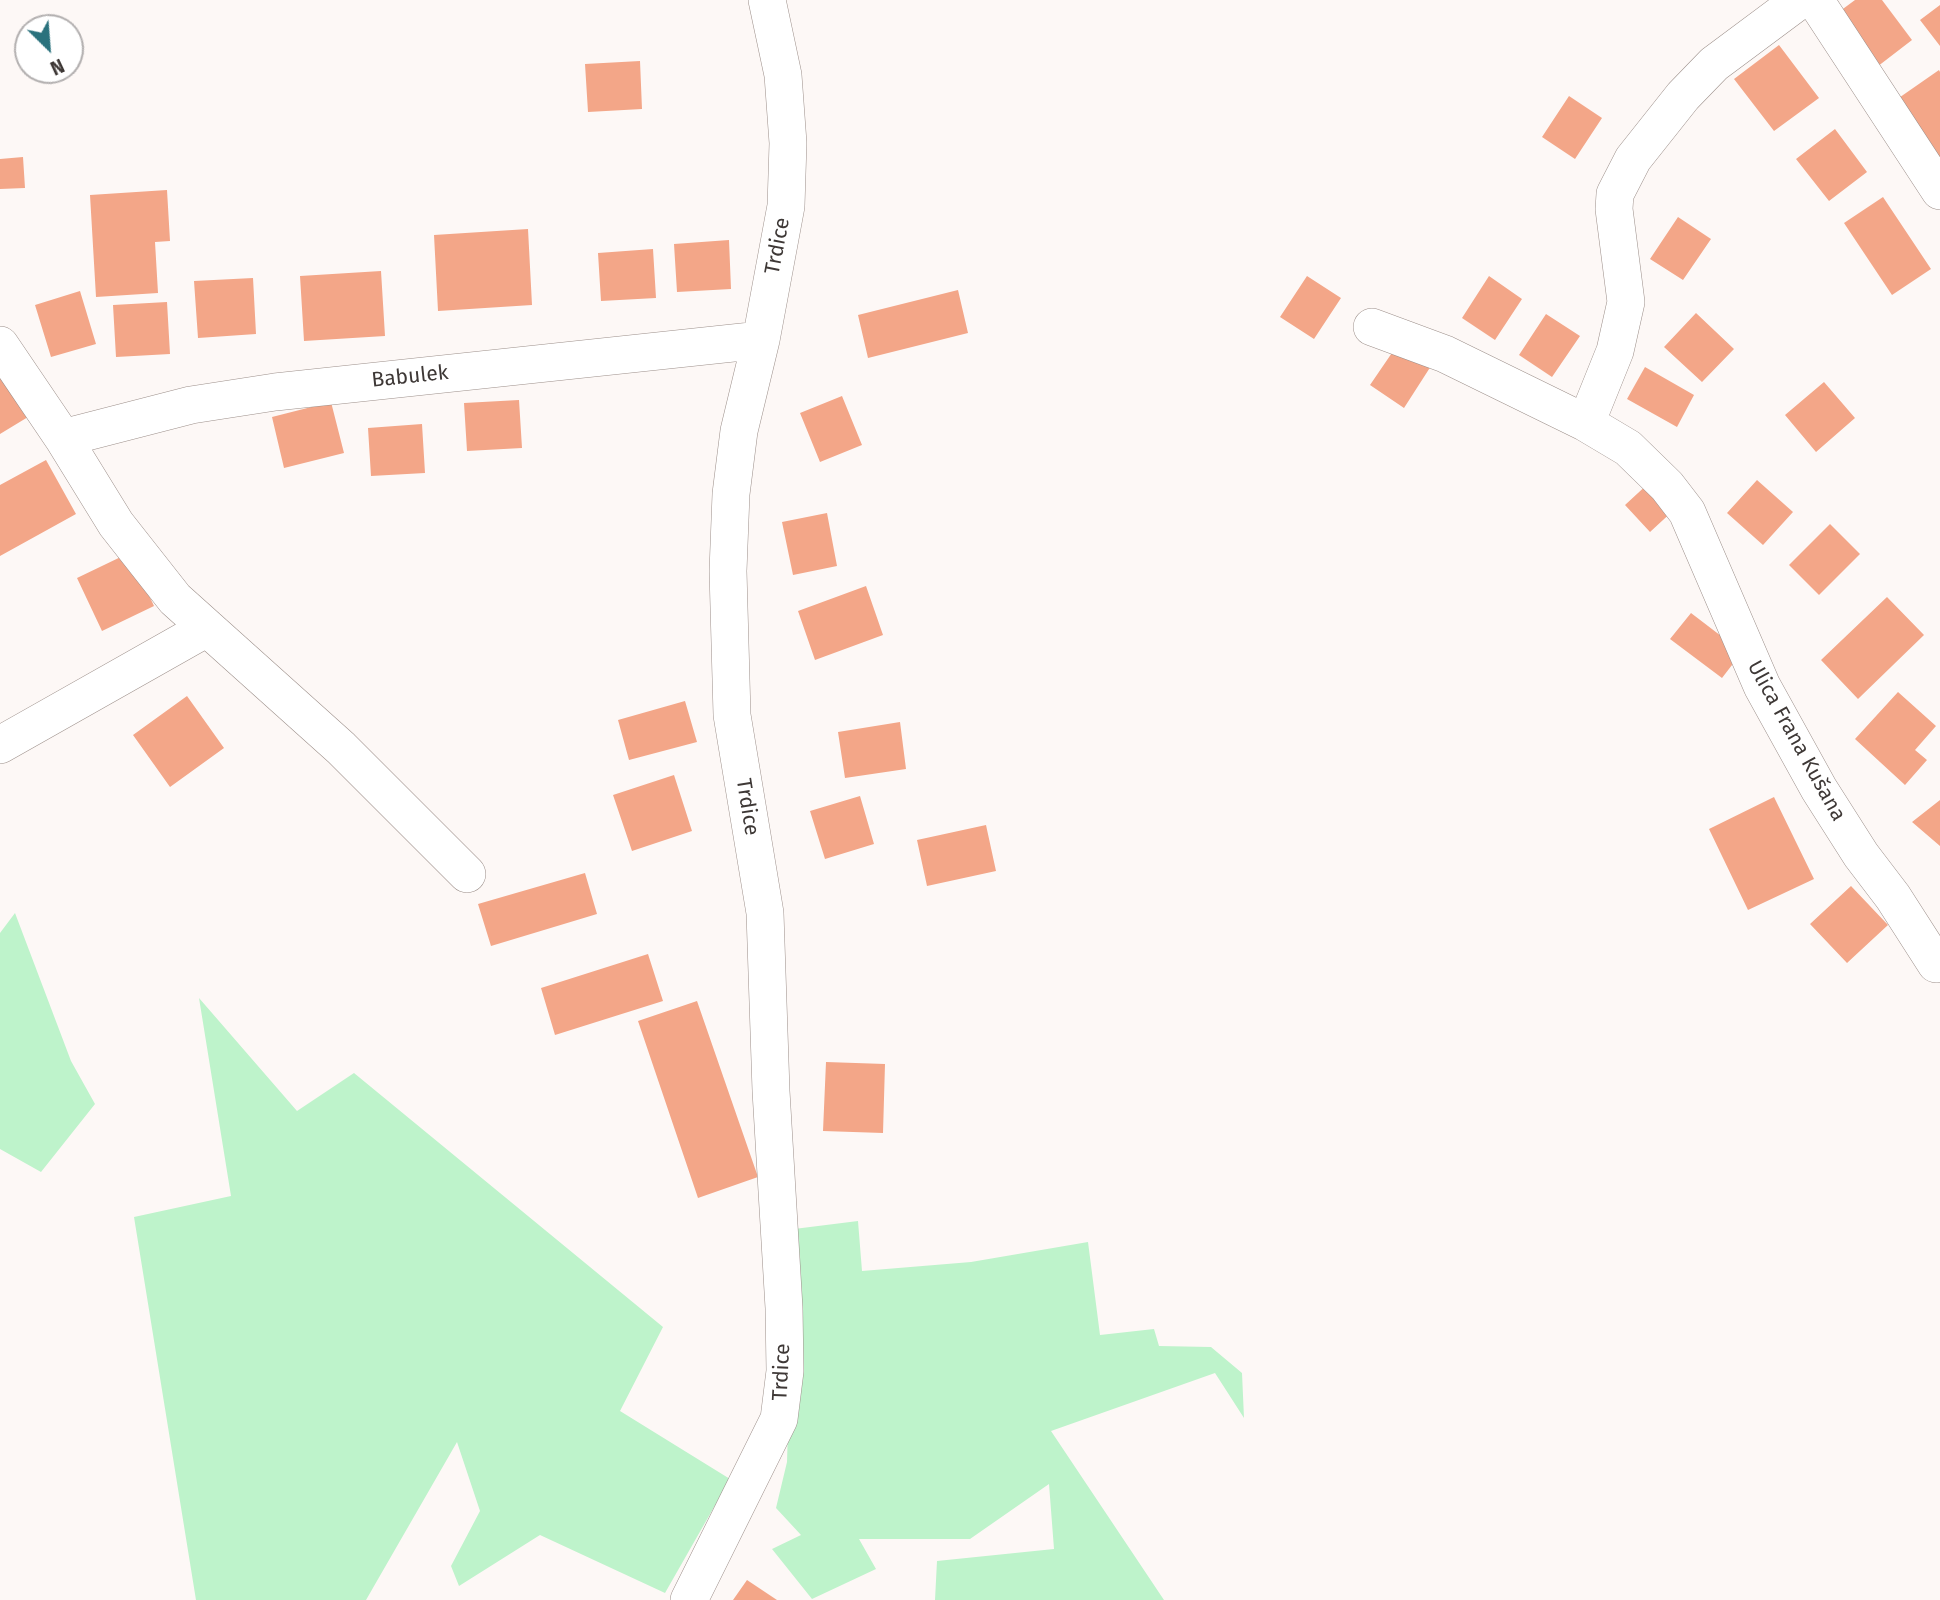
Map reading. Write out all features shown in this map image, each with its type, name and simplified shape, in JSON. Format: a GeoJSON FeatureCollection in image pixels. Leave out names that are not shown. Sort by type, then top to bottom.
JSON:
{"type":"FeatureCollection","features":[{"type":"Feature","properties":{"kind":"street","name":"Trdice"},"geometry":{"type":"LineString","coordinates":[[689,1600],[779,1419],[785,1371],[765,913],[732,715],[729,658],[731,494],[739,431],[761,340],[786,206],[788,143],[783,75],[767,0]]}},
{"type":"Feature","properties":{"kind":"street"},"geometry":{"type":"LineString","coordinates":[[1586,423],[1615,351],[1626,302],[1614,209],[1615,194],[1633,159],[1682,96],[1714,64],[1800,0]]}},
{"type":"Feature","properties":{"kind":"street"},"geometry":{"type":"LineString","coordinates":[[1815,0],[1940,191]]}},
{"type":"Feature","properties":{"kind":"street","name":"Ulica Frana Kušana"},"geometry":{"type":"LineString","coordinates":[[1372,327],[1445,354],[1586,423],[1628,448],[1667,486],[1687,512],[1762,686],[1819,789],[1936,964]]}},
{"type":"Feature","properties":{"kind":"street","name":"Babulek"},"geometry":{"type":"LineString","coordinates":[[63,438],[191,405],[275,392],[761,340]]}},
{"type":"Feature","properties":{"kind":"street"},"geometry":{"type":"LineString","coordinates":[[0,345],[63,438],[116,524],[175,599],[341,748],[467,874]]}},
{"type":"Feature","properties":{"kind":"street"},"geometry":{"type":"LineString","coordinates":[[0,745],[207,628]]}},
{"type":"Feature","properties":{"kind":"green space"},"geometry":{"type":"Polygon","coordinates":[[[15,913],[71,1061],[95,1104],[41,1172],[0,1149],[0,933],[15,913]]]}},
{"type":"Feature","properties":{"kind":"green space"},"geometry":{"type":"Polygon","coordinates":[[[199,998],[297,1111],[354,1073],[663,1327],[620,1411],[730,1479],[665,1593],[540,1535],[459,1586],[451,1566],[480,1511],[457,1442],[366,1600],[196,1600],[134,1217],[231,1196],[199,998]]]}},
{"type":"Feature","properties":{"kind":"green space"},"geometry":{"type":"Polygon","coordinates":[[[858,1221],[862,1271],[971,1262],[1088,1242],[1100,1335],[1154,1329],[1159,1346],[1211,1347],[1242,1373],[1244,1418],[1215,1373],[1051,1431],[1164,1600],[935,1600],[937,1561],[1054,1549],[1049,1484],[970,1539],[859,1539],[876,1569],[812,1599],[772,1549],[801,1535],[776,1508],[787,1462],[794,1229],[858,1221]]]}},
{"type":"Feature","properties":{"kind":"building"},"geometry":{"type":"Polygon","coordinates":[[[1855,0],[1882,0],[1912,40],[1873,70],[1832,17],[1855,0]]]}},
{"type":"Feature","properties":{"kind":"building"},"geometry":{"type":"Polygon","coordinates":[[[1940,5],[1940,46],[1920,20],[1940,5]]]}},
{"type":"Feature","properties":{"kind":"building"},"geometry":{"type":"Polygon","coordinates":[[[1779,45],[1819,98],[1774,131],[1734,79],[1779,45]]]}},
{"type":"Feature","properties":{"kind":"building"},"geometry":{"type":"Polygon","coordinates":[[[640,61],[642,109],[588,112],[585,64],[640,61]]]}},
{"type":"Feature","properties":{"kind":"building"},"geometry":{"type":"Polygon","coordinates":[[[1939,70],[1940,72],[1940,161],[1893,102],[1939,70]]]}},
{"type":"Feature","properties":{"kind":"building"},"geometry":{"type":"Polygon","coordinates":[[[1569,96],[1602,118],[1575,159],[1542,137],[1569,96]]]}},
{"type":"Feature","properties":{"kind":"building"},"geometry":{"type":"Polygon","coordinates":[[[1835,129],[1867,172],[1829,201],[1796,159],[1835,129]]]}},
{"type":"Feature","properties":{"kind":"building"},"geometry":{"type":"Polygon","coordinates":[[[23,157],[25,188],[0,189],[0,159],[23,157]]]}},
{"type":"Feature","properties":{"kind":"building"},"geometry":{"type":"Polygon","coordinates":[[[167,190],[170,241],[155,242],[158,293],[96,297],[90,195],[167,190]]]}},
{"type":"Feature","properties":{"kind":"building"},"geometry":{"type":"Polygon","coordinates":[[[1883,197],[1931,269],[1892,295],[1844,223],[1883,197]]]}},
{"type":"Feature","properties":{"kind":"building"},"geometry":{"type":"Polygon","coordinates":[[[1678,217],[1711,239],[1683,280],[1650,259],[1678,217]]]}},
{"type":"Feature","properties":{"kind":"building"},"geometry":{"type":"Polygon","coordinates":[[[528,229],[532,305],[438,311],[434,235],[528,229]]]}},
{"type":"Feature","properties":{"kind":"building"},"geometry":{"type":"Polygon","coordinates":[[[729,240],[731,289],[677,292],[674,244],[729,240]]]}},
{"type":"Feature","properties":{"kind":"building"},"geometry":{"type":"Polygon","coordinates":[[[653,249],[656,298],[601,301],[598,253],[653,249]]]}},
{"type":"Feature","properties":{"kind":"building"},"geometry":{"type":"Polygon","coordinates":[[[381,271],[385,336],[304,341],[300,276],[381,271]]]}},
{"type":"Feature","properties":{"kind":"building"},"geometry":{"type":"Polygon","coordinates":[[[1307,276],[1341,298],[1314,339],[1280,317],[1307,276]]]}},
{"type":"Feature","properties":{"kind":"building"},"geometry":{"type":"Polygon","coordinates":[[[1489,276],[1522,299],[1495,340],[1462,318],[1489,276]]]}},
{"type":"Feature","properties":{"kind":"building"},"geometry":{"type":"Polygon","coordinates":[[[253,278],[256,334],[198,338],[194,281],[253,278]]]}},
{"type":"Feature","properties":{"kind":"building"},"geometry":{"type":"Polygon","coordinates":[[[958,290],[968,333],[868,358],[858,315],[958,290]]]}},
{"type":"Feature","properties":{"kind":"building"},"geometry":{"type":"Polygon","coordinates":[[[80,291],[96,344],[51,357],[35,305],[80,291]]]}},
{"type":"Feature","properties":{"kind":"building"},"geometry":{"type":"Polygon","coordinates":[[[167,302],[170,354],[116,357],[113,305],[167,302]]]}},
{"type":"Feature","properties":{"kind":"building"},"geometry":{"type":"Polygon","coordinates":[[[1696,313],[1734,349],[1702,382],[1664,347],[1696,313]]]}},
{"type":"Feature","properties":{"kind":"building"},"geometry":{"type":"Polygon","coordinates":[[[1546,314],[1580,336],[1552,377],[1519,355],[1546,314]]]}},
{"type":"Feature","properties":{"kind":"building"},"geometry":{"type":"Polygon","coordinates":[[[1398,344],[1431,366],[1404,408],[1370,385],[1398,344]]]}},
{"type":"Feature","properties":{"kind":"building"},"geometry":{"type":"Polygon","coordinates":[[[1645,367],[1694,395],[1677,427],[1627,399],[1645,367]]]}},
{"type":"Feature","properties":{"kind":"building"},"geometry":{"type":"Polygon","coordinates":[[[0,371],[28,417],[0,434],[0,371]]]}},
{"type":"Feature","properties":{"kind":"building"},"geometry":{"type":"Polygon","coordinates":[[[1824,382],[1855,418],[1816,452],[1785,415],[1824,382]]]}},
{"type":"Feature","properties":{"kind":"building"},"geometry":{"type":"Polygon","coordinates":[[[842,396],[862,445],[820,462],[800,413],[842,396]]]}},
{"type":"Feature","properties":{"kind":"building"},"geometry":{"type":"Polygon","coordinates":[[[519,400],[522,448],[467,451],[464,403],[519,400]]]}},
{"type":"Feature","properties":{"kind":"building"},"geometry":{"type":"Polygon","coordinates":[[[331,402],[344,453],[284,468],[272,417],[331,402]]]}},
{"type":"Feature","properties":{"kind":"building"},"geometry":{"type":"Polygon","coordinates":[[[422,424],[425,473],[371,476],[368,428],[422,424]]]}},
{"type":"Feature","properties":{"kind":"building"},"geometry":{"type":"Polygon","coordinates":[[[46,460],[76,514],[0,556],[0,485],[46,460]]]}},
{"type":"Feature","properties":{"kind":"building"},"geometry":{"type":"Polygon","coordinates":[[[1757,480],[1793,512],[1763,545],[1727,513],[1757,480]]]}},
{"type":"Feature","properties":{"kind":"building"},"geometry":{"type":"Polygon","coordinates":[[[1651,481],[1676,508],[1650,532],[1625,505],[1651,481]]]}},
{"type":"Feature","properties":{"kind":"building"},"geometry":{"type":"Polygon","coordinates":[[[827,513],[837,566],[793,575],[782,522],[827,513]]]}},
{"type":"Feature","properties":{"kind":"building"},"geometry":{"type":"Polygon","coordinates":[[[1830,524],[1860,554],[1819,595],[1789,565],[1830,524]]]}},
{"type":"Feature","properties":{"kind":"building"},"geometry":{"type":"Polygon","coordinates":[[[129,553],[154,606],[102,631],[77,578],[129,553]]]}},
{"type":"Feature","properties":{"kind":"building"},"geometry":{"type":"Polygon","coordinates":[[[866,586],[883,635],[815,660],[798,611],[866,586]]]}},
{"type":"Feature","properties":{"kind":"building"},"geometry":{"type":"Polygon","coordinates":[[[1887,597],[1924,635],[1858,699],[1821,660],[1887,597]]]}},
{"type":"Feature","properties":{"kind":"building"},"geometry":{"type":"Polygon","coordinates":[[[1691,613],[1742,652],[1722,678],[1670,639],[1691,613]]]}},
{"type":"Feature","properties":{"kind":"building"},"geometry":{"type":"Polygon","coordinates":[[[1898,692],[1936,726],[1915,750],[1927,760],[1905,785],[1855,739],[1898,692]]]}},
{"type":"Feature","properties":{"kind":"building"},"geometry":{"type":"Polygon","coordinates":[[[187,696],[224,748],[170,787],[133,735],[187,696]]]}},
{"type":"Feature","properties":{"kind":"building"},"geometry":{"type":"Polygon","coordinates":[[[685,701],[697,742],[629,760],[618,720],[685,701]]]}},
{"type":"Feature","properties":{"kind":"building"},"geometry":{"type":"Polygon","coordinates":[[[900,722],[906,769],[845,778],[838,732],[900,722]]]}},
{"type":"Feature","properties":{"kind":"building"},"geometry":{"type":"Polygon","coordinates":[[[674,775],[692,831],[632,851],[613,795],[674,775]]]}},
{"type":"Feature","properties":{"kind":"building"},"geometry":{"type":"Polygon","coordinates":[[[860,796],[874,844],[825,859],[810,811],[860,796]]]}},
{"type":"Feature","properties":{"kind":"building"},"geometry":{"type":"Polygon","coordinates":[[[1774,797],[1814,879],[1748,910],[1709,829],[1774,797]]]}},
{"type":"Feature","properties":{"kind":"building"},"geometry":{"type":"Polygon","coordinates":[[[1940,800],[1940,846],[1912,822],[1940,800]]]}},
{"type":"Feature","properties":{"kind":"building"},"geometry":{"type":"Polygon","coordinates":[[[986,825],[996,871],[927,886],[917,840],[986,825]]]}},
{"type":"Feature","properties":{"kind":"building"},"geometry":{"type":"Polygon","coordinates":[[[585,873],[597,914],[491,946],[478,904],[585,873]]]}},
{"type":"Feature","properties":{"kind":"building"},"geometry":{"type":"Polygon","coordinates":[[[1851,886],[1888,925],[1847,963],[1810,924],[1851,886]]]}},
{"type":"Feature","properties":{"kind":"building"},"geometry":{"type":"Polygon","coordinates":[[[648,954],[663,1001],[555,1035],[541,988],[648,954]]]}},
{"type":"Feature","properties":{"kind":"building"},"geometry":{"type":"Polygon","coordinates":[[[697,1001],[758,1177],[698,1198],[638,1021],[697,1001]]]}},
{"type":"Feature","properties":{"kind":"building"},"geometry":{"type":"Polygon","coordinates":[[[826,1062],[885,1064],[883,1133],[823,1131],[826,1062]]]}},
{"type":"Feature","properties":{"kind":"building"},"geometry":{"type":"Polygon","coordinates":[[[747,1580],[777,1600],[733,1600],[747,1580]]]}}]}
